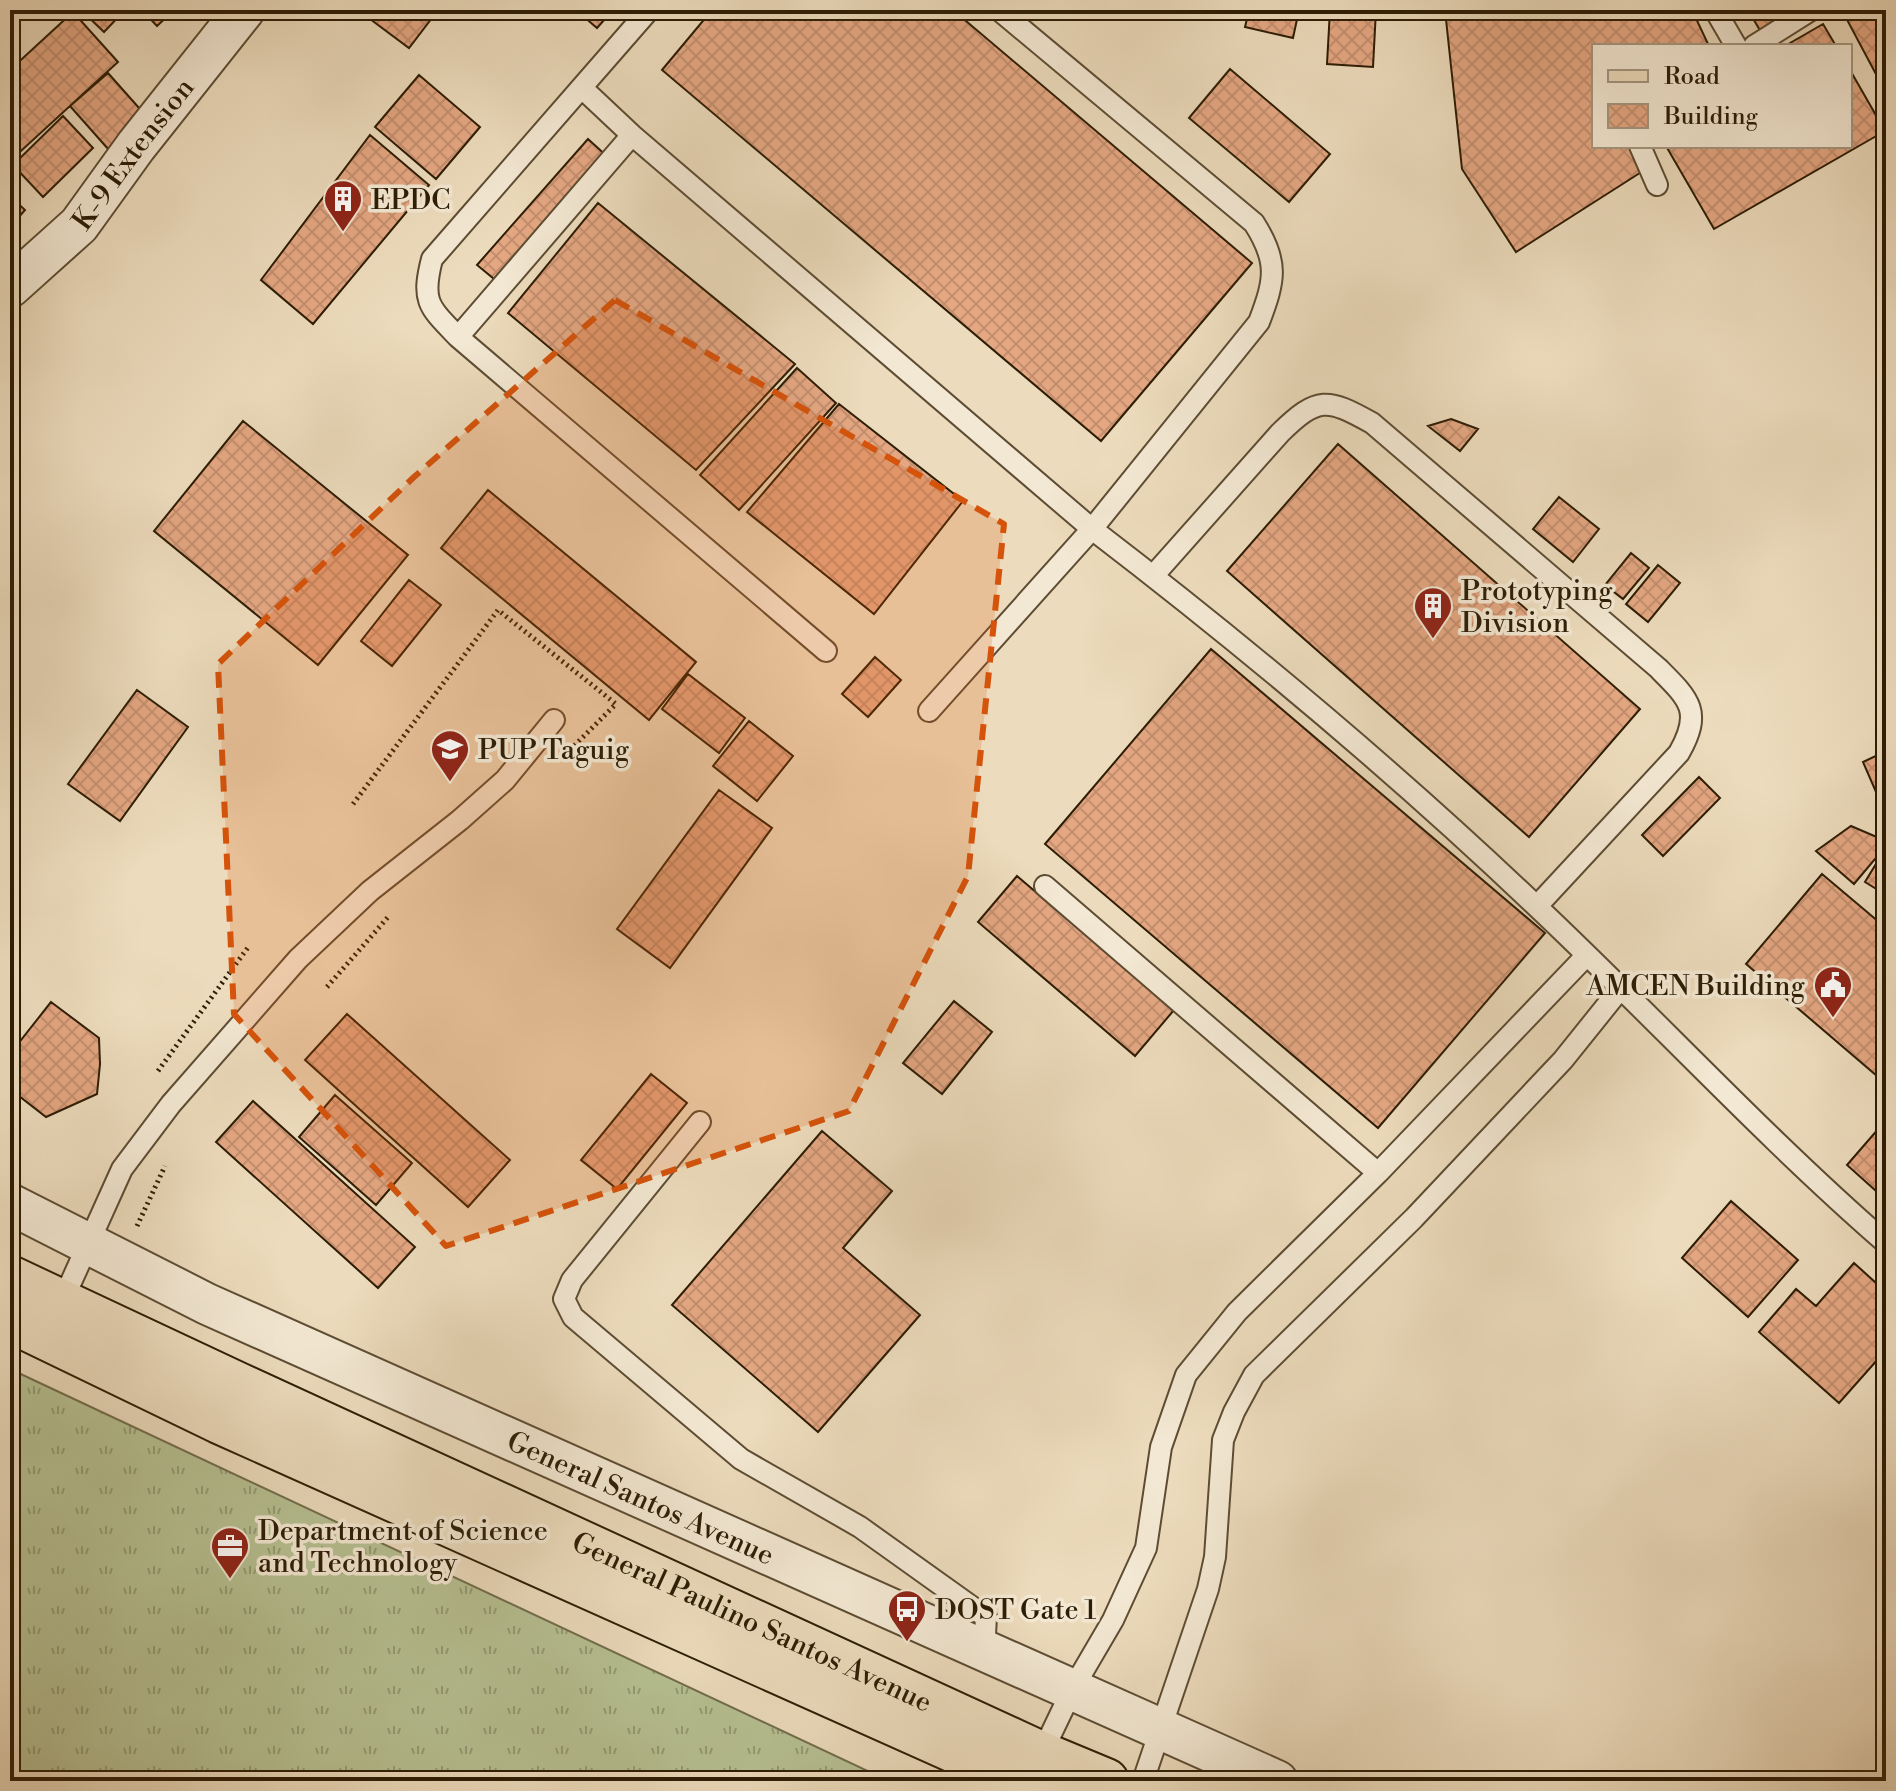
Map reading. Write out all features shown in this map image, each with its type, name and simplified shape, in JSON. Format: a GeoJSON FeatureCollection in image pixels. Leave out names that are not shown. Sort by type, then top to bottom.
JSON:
{"type":"FeatureCollection","features":[{"type":"Feature","properties":{"kind":"main road","name":"General Paulino Santos Avenue"},"geometry":{"type":"LineString","coordinates":[[10,1278],[1030,1772]]}},
{"type":"Feature","properties":{"kind":"main road","name":"General Paulino Santos Avenue"},"geometry":{"type":"LineString","coordinates":[[10,1320],[219,1421],[1030,1772],[1106,1781]]}},
{"type":"Feature","properties":{"kind":"street","name":"K-9 Extension"},"geometry":{"type":"LineString","coordinates":[[10,287],[79,225],[136,146],[244,10]]}},
{"type":"Feature","properties":{"kind":"street","name":"General Santos Avenue"},"geometry":{"type":"LineString","coordinates":[[10,1204],[251,1323],[1277,1781]]}},
{"type":"Feature","properties":{"kind":"lane"},"geometry":{"type":"LineString","coordinates":[[649,10],[432,259],[427,300],[458,337],[826,651]]}},
{"type":"Feature","properties":{"kind":"lane"},"geometry":{"type":"LineString","coordinates":[[929,711],[1092,529],[1259,322],[1270,293],[1274,269],[1267,245],[1254,223],[999,10]]}},
{"type":"Feature","properties":{"kind":"lane"},"geometry":{"type":"LineString","coordinates":[[1715,10],[1735,44]]}},
{"type":"Feature","properties":{"kind":"lane"},"geometry":{"type":"LineString","coordinates":[[1757,44],[1811,10]]}},
{"type":"Feature","properties":{"kind":"lane"},"geometry":{"type":"LineString","coordinates":[[582,88],[632,135],[1092,529],[1389,770],[1537,906],[1809,1175],[1886,1243]]}},
{"type":"Feature","properties":{"kind":"lane"},"geometry":{"type":"LineString","coordinates":[[458,337],[632,135]]}},
{"type":"Feature","properties":{"kind":"lane"},"geometry":{"type":"LineString","coordinates":[[1641,148],[1657,185]]}},
{"type":"Feature","properties":{"kind":"lane"},"geometry":{"type":"LineString","coordinates":[[1153,576],[1280,433],[1300,414],[1320,403],[1343,408],[1372,423],[1658,668],[1680,689],[1691,708],[1692,723],[1688,737],[1679,753],[1537,906]]}},
{"type":"Feature","properties":{"kind":"lane"},"geometry":{"type":"LineString","coordinates":[[62,1302],[122,1169],[171,1104],[298,959],[370,891],[505,780],[554,720]]}},
{"type":"Feature","properties":{"kind":"lane"},"geometry":{"type":"LineString","coordinates":[[1045,886],[1378,1173]]}},
{"type":"Feature","properties":{"kind":"lane"},"geometry":{"type":"LineString","coordinates":[[1030,1772],[1072,1690],[1113,1620],[1146,1548],[1161,1447],[1186,1375],[1237,1312],[1378,1173],[1586,956]]}},
{"type":"Feature","properties":{"kind":"lane"},"geometry":{"type":"LineString","coordinates":[[1143,1781],[1208,1589],[1215,1557],[1223,1440],[1254,1375],[1414,1218],[1563,1060],[1620,989]]}},
{"type":"Feature","properties":{"kind":"lane"},"geometry":{"type":"LineString","coordinates":[[700,1122],[572,1280],[564,1299],[573,1317],[741,1459],[860,1527],[986,1617],[984,1652]]}},
{"type":"Feature","properties":{"kind":"path"},"geometry":{"type":"LineString","coordinates":[[353,804],[498,610]]}},
{"type":"Feature","properties":{"kind":"highlighted area"},"geometry":{"type":"Polygon","coordinates":[[[615,300],[1004,524],[968,876],[849,1111],[446,1246],[234,1014],[218,664],[414,477],[615,300]]]}},
{"type":"Feature","properties":{"kind":"green space","name":"Department of Science and Technology"},"geometry":{"type":"Polygon","coordinates":[[[10,1369],[889,1781],[39,1781],[10,1767],[10,1369]]]}},
{"type":"Feature","properties":{"kind":"building"},"geometry":{"type":"Polygon","coordinates":[[[81,10],[125,10],[104,32],[81,10]]]}},
{"type":"Feature","properties":{"kind":"building"},"geometry":{"type":"Polygon","coordinates":[[[142,10],[174,10],[157,26],[142,10]]]}},
{"type":"Feature","properties":{"kind":"building"},"geometry":{"type":"Polygon","coordinates":[[[358,10],[438,10],[409,48],[358,10]]]}},
{"type":"Feature","properties":{"kind":"building"},"geometry":{"type":"Polygon","coordinates":[[[576,10],[613,10],[597,28],[576,10]]]}},
{"type":"Feature","properties":{"kind":"building"},"geometry":{"type":"Polygon","coordinates":[[[712,10],[953,10],[1252,263],[1101,441],[662,70],[712,10]]]}},
{"type":"Feature","properties":{"kind":"building"},"geometry":{"type":"Polygon","coordinates":[[[1249,10],[1299,10],[1293,38],[1245,27],[1249,10]]]}},
{"type":"Feature","properties":{"kind":"building"},"geometry":{"type":"Polygon","coordinates":[[[1330,10],[1376,10],[1373,67],[1327,64],[1330,10]]]}},
{"type":"Feature","properties":{"kind":"building"},"geometry":{"type":"Polygon","coordinates":[[[1445,10],[1692,10],[1708,44],[1592,44],[1592,148],[1632,148],[1643,171],[1516,252],[1462,169],[1445,10]]]}},
{"type":"Feature","properties":{"kind":"building"},"geometry":{"type":"Polygon","coordinates":[[[1748,10],[1796,10],[1761,32],[1748,10]]]}},
{"type":"Feature","properties":{"kind":"building"},"geometry":{"type":"Polygon","coordinates":[[[1856,10],[1886,10],[1886,93],[1845,16],[1856,10]]]}},
{"type":"Feature","properties":{"kind":"building"},"geometry":{"type":"Polygon","coordinates":[[[73,12],[118,62],[10,161],[10,70],[73,12]]]}},
{"type":"Feature","properties":{"kind":"building"},"geometry":{"type":"Polygon","coordinates":[[[1823,24],[1835,44],[1788,44],[1823,24]]]}},
{"type":"Feature","properties":{"kind":"building"},"geometry":{"type":"Polygon","coordinates":[[[1230,69],[1330,154],[1289,202],[1189,118],[1230,69]]]}},
{"type":"Feature","properties":{"kind":"building"},"geometry":{"type":"Polygon","coordinates":[[[108,73],[147,117],[109,150],[70,106],[108,73]]]}},
{"type":"Feature","properties":{"kind":"building"},"geometry":{"type":"Polygon","coordinates":[[[1852,73],[1885,131],[1714,229],[1667,148],[1852,148],[1852,73]]]}},
{"type":"Feature","properties":{"kind":"building"},"geometry":{"type":"Polygon","coordinates":[[[419,75],[480,127],[436,179],[375,127],[419,75]]]}},
{"type":"Feature","properties":{"kind":"building"},"geometry":{"type":"Polygon","coordinates":[[[63,116],[93,148],[43,197],[13,165],[63,116]]]}},
{"type":"Feature","properties":{"kind":"building","name":"EPDC"},"geometry":{"type":"Polygon","coordinates":[[[370,135],[429,185],[313,324],[261,280],[370,135]]]}},
{"type":"Feature","properties":{"kind":"building"},"geometry":{"type":"Polygon","coordinates":[[[588,139],[609,158],[499,283],[477,265],[588,139]]]}},
{"type":"Feature","properties":{"kind":"building"},"geometry":{"type":"Polygon","coordinates":[[[10,196],[25,210],[10,227],[10,196]]]}},
{"type":"Feature","properties":{"kind":"building"},"geometry":{"type":"Polygon","coordinates":[[[598,203],[795,364],[696,470],[508,313],[598,203]]]}},
{"type":"Feature","properties":{"kind":"building"},"geometry":{"type":"Polygon","coordinates":[[[797,368],[836,403],[739,510],[700,475],[797,368]]]}},
{"type":"Feature","properties":{"kind":"building"},"geometry":{"type":"Polygon","coordinates":[[[839,404],[963,501],[874,614],[747,512],[839,404]]]}},
{"type":"Feature","properties":{"kind":"building"},"geometry":{"type":"Polygon","coordinates":[[[1451,419],[1478,429],[1460,451],[1428,426],[1451,419]]]}},
{"type":"Feature","properties":{"kind":"building"},"geometry":{"type":"Polygon","coordinates":[[[243,421],[408,555],[318,665],[154,531],[243,421]]]}},
{"type":"Feature","properties":{"kind":"building","name":"Prototyping Division"},"geometry":{"type":"Polygon","coordinates":[[[1338,444],[1640,709],[1529,837],[1227,571],[1338,444]]]}},
{"type":"Feature","properties":{"kind":"building"},"geometry":{"type":"Polygon","coordinates":[[[488,490],[696,662],[649,720],[441,548],[488,490]]]}},
{"type":"Feature","properties":{"kind":"building"},"geometry":{"type":"Polygon","coordinates":[[[1559,497],[1599,529],[1573,562],[1533,529],[1559,497]]]}},
{"type":"Feature","properties":{"kind":"building"},"geometry":{"type":"Polygon","coordinates":[[[1631,553],[1649,568],[1623,599],[1605,585],[1631,553]]]}},
{"type":"Feature","properties":{"kind":"building"},"geometry":{"type":"Polygon","coordinates":[[[1658,565],[1680,583],[1648,622],[1626,604],[1658,565]]]}},
{"type":"Feature","properties":{"kind":"building"},"geometry":{"type":"Polygon","coordinates":[[[409,580],[441,605],[392,666],[361,641],[409,580]]]}},
{"type":"Feature","properties":{"kind":"building"},"geometry":{"type":"Polygon","coordinates":[[[1211,649],[1545,933],[1378,1128],[1045,844],[1211,649]]]}},
{"type":"Feature","properties":{"kind":"building"},"geometry":{"type":"Polygon","coordinates":[[[875,657],[901,680],[868,717],[842,694],[875,657]]]}},
{"type":"Feature","properties":{"kind":"building"},"geometry":{"type":"Polygon","coordinates":[[[688,674],[745,718],[719,753],[662,709],[688,674]]]}},
{"type":"Feature","properties":{"kind":"building"},"geometry":{"type":"Polygon","coordinates":[[[137,690],[188,727],[120,821],[68,784],[137,690]]]}},
{"type":"Feature","properties":{"kind":"building"},"geometry":{"type":"Polygon","coordinates":[[[749,721],[793,756],[757,801],[713,766],[749,721]]]}},
{"type":"Feature","properties":{"kind":"building"},"geometry":{"type":"Polygon","coordinates":[[[1886,751],[1886,788],[1876,792],[1863,762],[1886,751]]]}},
{"type":"Feature","properties":{"kind":"building"},"geometry":{"type":"Polygon","coordinates":[[[1699,777],[1720,798],[1663,856],[1642,835],[1699,777]]]}},
{"type":"Feature","properties":{"kind":"building"},"geometry":{"type":"Polygon","coordinates":[[[719,790],[772,828],[670,968],[617,929],[719,790]]]}},
{"type":"Feature","properties":{"kind":"building"},"geometry":{"type":"Polygon","coordinates":[[[1851,826],[1886,841],[1886,846],[1854,884],[1816,851],[1851,826]]]}},
{"type":"Feature","properties":{"kind":"building"},"geometry":{"type":"Polygon","coordinates":[[[1886,850],[1886,895],[1865,882],[1886,850]]]}},
{"type":"Feature","properties":{"kind":"building"},"geometry":{"type":"Polygon","coordinates":[[[1822,874],[1886,928],[1886,1064],[1877,1076],[1746,964],[1822,874]]]}},
{"type":"Feature","properties":{"kind":"building"},"geometry":{"type":"Polygon","coordinates":[[[1017,876],[1174,1010],[1135,1056],[978,922],[1017,876]]]}},
{"type":"Feature","properties":{"kind":"building"},"geometry":{"type":"Polygon","coordinates":[[[954,1001],[992,1032],[942,1094],[903,1063],[954,1001]]]}},
{"type":"Feature","properties":{"kind":"building"},"geometry":{"type":"Polygon","coordinates":[[[51,1002],[99,1038],[100,1064],[97,1094],[46,1117],[10,1089],[10,1054],[51,1002]]]}},
{"type":"Feature","properties":{"kind":"building"},"geometry":{"type":"Polygon","coordinates":[[[347,1014],[510,1160],[468,1207],[305,1060],[347,1014]]]}},
{"type":"Feature","properties":{"kind":"building"},"geometry":{"type":"Polygon","coordinates":[[[651,1074],[687,1103],[617,1189],[581,1160],[651,1074]]]}},
{"type":"Feature","properties":{"kind":"building"},"geometry":{"type":"Polygon","coordinates":[[[335,1095],[412,1163],[376,1205],[299,1137],[335,1095]]]}},
{"type":"Feature","properties":{"kind":"building"},"geometry":{"type":"Polygon","coordinates":[[[253,1101],[415,1247],[378,1288],[216,1142],[253,1101]]]}},
{"type":"Feature","properties":{"kind":"building"},"geometry":{"type":"Polygon","coordinates":[[[1886,1120],[1886,1200],[1847,1165],[1886,1120]]]}},
{"type":"Feature","properties":{"kind":"building"},"geometry":{"type":"Polygon","coordinates":[[[822,1131],[892,1191],[843,1248],[920,1315],[818,1432],[672,1305],[822,1131]]]}},
{"type":"Feature","properties":{"kind":"building"},"geometry":{"type":"Polygon","coordinates":[[[1731,1201],[1798,1260],[1748,1317],[1682,1258],[1731,1201]]]}},
{"type":"Feature","properties":{"kind":"building"},"geometry":{"type":"Polygon","coordinates":[[[1854,1263],[1886,1292],[1886,1350],[1839,1403],[1759,1332],[1796,1289],[1816,1306],[1854,1263]]]}},
{"type":"Feature","properties":{"kind":"place","name":"EPDC"},"geometry":{"type":"Point","coordinates":[343,233]}},
{"type":"Feature","properties":{"kind":"place","name":"Prototyping Division"},"geometry":{"type":"Point","coordinates":[1433,640]}},
{"type":"Feature","properties":{"kind":"place","name":"PUP Taguig"},"geometry":{"type":"Point","coordinates":[450,783]}},
{"type":"Feature","properties":{"kind":"place","name":"AMCEN Building"},"geometry":{"type":"Point","coordinates":[1833,1019]}},
{"type":"Feature","properties":{"kind":"place","name":"Department of Science and Technology"},"geometry":{"type":"Point","coordinates":[230,1580]}},
{"type":"Feature","properties":{"kind":"place","name":"DOST Gate 1"},"geometry":{"type":"Point","coordinates":[907,1643]}}]}
